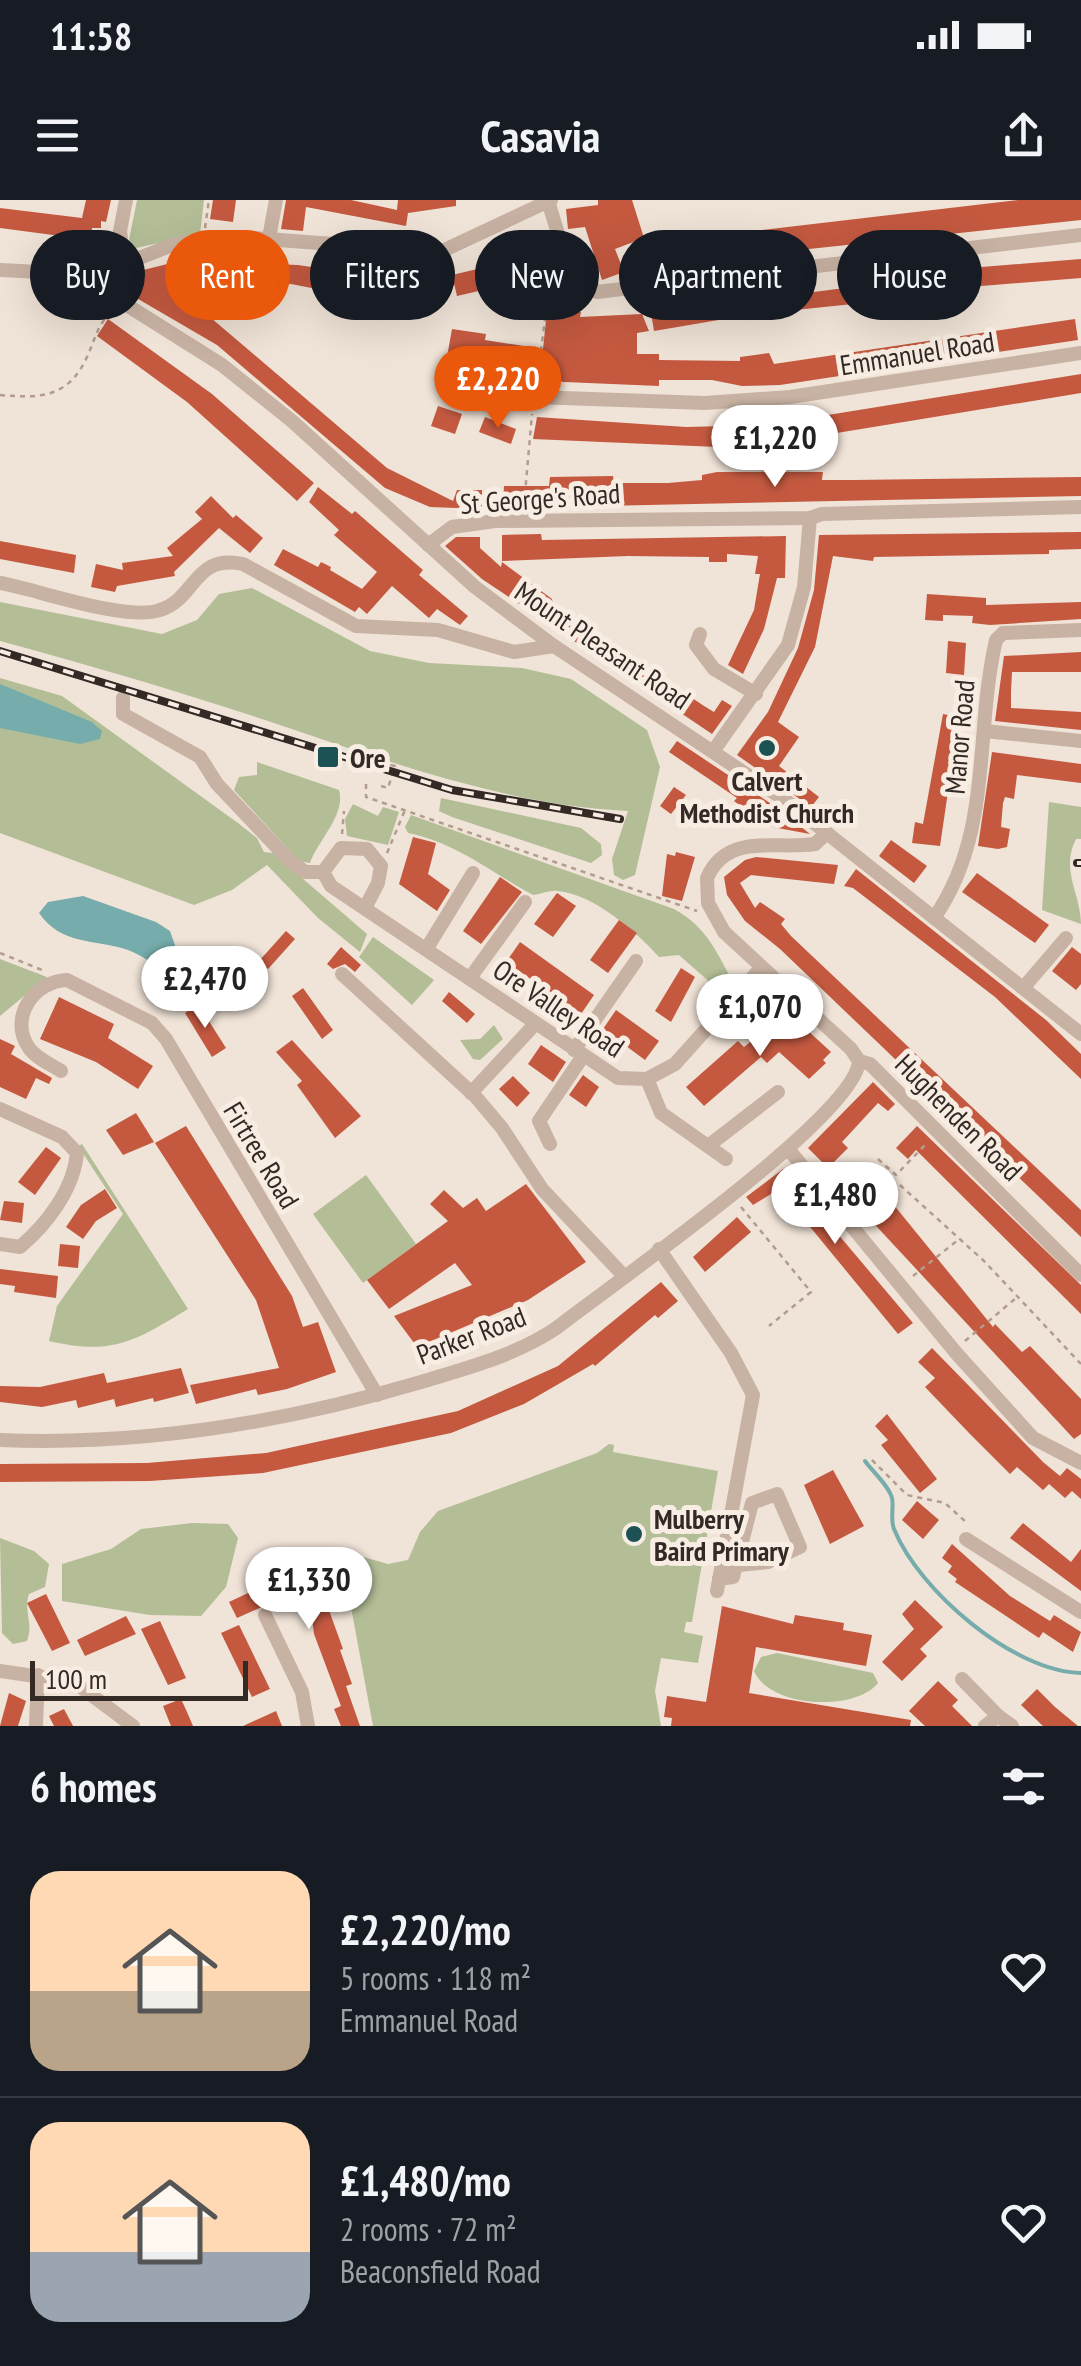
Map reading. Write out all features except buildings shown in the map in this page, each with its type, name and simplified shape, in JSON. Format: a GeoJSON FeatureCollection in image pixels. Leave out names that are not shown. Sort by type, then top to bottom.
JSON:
{"type":"FeatureCollection","features":[{"type":"Feature","properties":{"kind":"street"},"geometry":{"type":"LineString","coordinates":[[120,230],[126,200]]}},
{"type":"Feature","properties":{"kind":"street"},"geometry":{"type":"LineString","coordinates":[[271,230],[276,200]]}},
{"type":"Feature","properties":{"kind":"street"},"geometry":{"type":"LineString","coordinates":[[290,240],[440,252],[550,201],[570,273],[597,292],[1081,236]]}},
{"type":"Feature","properties":{"kind":"street","name":"Mount Pleasant Road"},"geometry":{"type":"LineString","coordinates":[[0,270],[30,271]]}},
{"type":"Feature","properties":{"kind":"street","name":"Mount Pleasant Road"},"geometry":{"type":"LineString","coordinates":[[145,315],[254,390],[428,545],[554,646],[714,750],[828,833],[1081,1034]]}},
{"type":"Feature","properties":{"kind":"street","name":"Emmanuel Road"},"geometry":{"type":"LineString","coordinates":[[461,385],[534,397],[704,403],[790,398],[1081,353]]}},
{"type":"Feature","properties":{"kind":"street","name":"St George's Road"},"geometry":{"type":"LineString","coordinates":[[428,545],[452,527],[494,521],[810,518],[822,514],[1081,507]]}},
{"type":"Feature","properties":{"kind":"street"},"geometry":{"type":"LineString","coordinates":[[714,750],[788,645],[804,587],[810,518]]}},
{"type":"Feature","properties":{"kind":"street"},"geometry":{"type":"LineString","coordinates":[[0,583],[131,614],[163,610],[208,566],[222,560],[243,564],[356,626],[438,630],[514,652],[554,646]]}},
{"type":"Feature","properties":{"kind":"street","name":"Manor Road"},"geometry":{"type":"LineString","coordinates":[[934,918],[956,887],[979,805],[996,640],[1003,633],[1081,630]]}},
{"type":"Feature","properties":{"kind":"street"},"geometry":{"type":"LineString","coordinates":[[700,634],[696,645],[714,669],[756,694]]}},
{"type":"Feature","properties":{"kind":"street","name":"Ore Valley Road"},"geometry":{"type":"LineString","coordinates":[[123,698],[122,714],[207,762],[218,784],[290,861],[305,872],[323,872],[330,886],[366,906],[618,1078],[647,1080],[675,1064],[761,968]]}},
{"type":"Feature","properties":{"kind":"street"},"geometry":{"type":"LineString","coordinates":[[985,731],[1081,741]]}},
{"type":"Feature","properties":{"kind":"street"},"geometry":{"type":"LineString","coordinates":[[712,916],[706,878],[722,856],[760,843],[815,844],[828,833]]}},
{"type":"Feature","properties":{"kind":"street"},"geometry":{"type":"LineString","coordinates":[[323,872],[328,861],[346,847],[366,849],[378,861],[378,883],[366,906]]}},
{"type":"Feature","properties":{"kind":"street"},"geometry":{"type":"LineString","coordinates":[[427,948],[473,873]]}},
{"type":"Feature","properties":{"kind":"street"},"geometry":{"type":"LineString","coordinates":[[470,978],[524,902]]}},
{"type":"Feature","properties":{"kind":"street","name":"Hughenden Road"},"geometry":{"type":"LineString","coordinates":[[712,916],[859,1061],[870,1064],[1081,1276]]}},
{"type":"Feature","properties":{"kind":"street"},"geometry":{"type":"LineString","coordinates":[[1024,987],[1066,938]]}},
{"type":"Feature","properties":{"kind":"street"},"geometry":{"type":"LineString","coordinates":[[550,1144],[539,1121],[636,961]]}},
{"type":"Feature","properties":{"kind":"street"},"geometry":{"type":"LineString","coordinates":[[342,974],[471,1093],[502,1128],[542,1189],[623,1276]]}},
{"type":"Feature","properties":{"kind":"street"},"geometry":{"type":"LineString","coordinates":[[61,1071],[31,1052],[22,1036],[21,1020],[24,1007],[43,986],[67,980]]}},
{"type":"Feature","properties":{"kind":"street","name":"Firtree Road"},"geometry":{"type":"LineString","coordinates":[[67,980],[152,1023],[166,1039],[377,1395]]}},
{"type":"Feature","properties":{"kind":"street"},"geometry":{"type":"LineString","coordinates":[[471,1093],[535,1024]]}},
{"type":"Feature","properties":{"kind":"street","name":"Parker Road"},"geometry":{"type":"LineString","coordinates":[[0,1440],[68,1442],[173,1435],[304,1413],[377,1395],[522,1348],[555,1329],[790,1150],[854,1080],[859,1061]]}},
{"type":"Feature","properties":{"kind":"street"},"geometry":{"type":"LineString","coordinates":[[647,1080],[662,1113],[726,1158]]}},
{"type":"Feature","properties":{"kind":"street"},"geometry":{"type":"LineString","coordinates":[[708,1146],[778,1092]]}},
{"type":"Feature","properties":{"kind":"street"},"geometry":{"type":"LineString","coordinates":[[0,1110],[62,1137],[77,1154],[76,1174],[38,1232],[20,1247],[0,1244]]}},
{"type":"Feature","properties":{"kind":"street"},"geometry":{"type":"LineString","coordinates":[[790,1150],[954,1350],[1034,1438],[1081,1463]]}},
{"type":"Feature","properties":{"kind":"street"},"geometry":{"type":"LineString","coordinates":[[659,1249],[731,1353],[753,1395],[718,1585],[734,1578],[752,1503],[778,1494],[800,1547],[768,1562],[739,1565]]}},
{"type":"Feature","properties":{"kind":"street"},"geometry":{"type":"LineString","coordinates":[[970,1542],[1081,1612]]}},
{"type":"Feature","properties":{"kind":"street"},"geometry":{"type":"LineString","coordinates":[[265,1616],[302,1692],[308,1726]]}},
{"type":"Feature","properties":{"kind":"street"},"geometry":{"type":"LineString","coordinates":[[0,1672],[74,1682],[133,1726]]}},
{"type":"Feature","properties":{"kind":"street"},"geometry":{"type":"LineString","coordinates":[[36,1726],[38,1675]]}},
{"type":"Feature","properties":{"kind":"street"},"geometry":{"type":"LineString","coordinates":[[962,1679],[1012,1726]]}},
{"type":"Feature","properties":{"kind":"street"},"geometry":{"type":"LineString","coordinates":[[985,1726],[998,1716]]}},
{"type":"Feature","properties":{"kind":"path"},"geometry":{"type":"LineString","coordinates":[[205,230],[209,200]]}},
{"type":"Feature","properties":{"kind":"path"},"geometry":{"type":"LineString","coordinates":[[0,395],[46,398],[60,389],[86,361],[102,320]]}},
{"type":"Feature","properties":{"kind":"path"},"geometry":{"type":"LineString","coordinates":[[381,786],[388,788],[395,766],[387,764]]}},
{"type":"Feature","properties":{"kind":"path"},"geometry":{"type":"LineString","coordinates":[[366,784],[366,797],[712,916]]}},
{"type":"Feature","properties":{"kind":"path"},"geometry":{"type":"LineString","coordinates":[[378,861],[389,851],[405,810]]}},
{"type":"Feature","properties":{"kind":"path"},"geometry":{"type":"LineString","coordinates":[[344,811],[341,831],[346,847]]}},
{"type":"Feature","properties":{"kind":"path"},"geometry":{"type":"LineString","coordinates":[[0,953],[67,980]]}},
{"type":"Feature","properties":{"kind":"path"},"geometry":{"type":"LineString","coordinates":[[878,1159],[896,1176],[938,1131]]}},
{"type":"Feature","properties":{"kind":"path"},"geometry":{"type":"LineString","coordinates":[[900,1185],[1018,1297],[1081,1364]]}},
{"type":"Feature","properties":{"kind":"path"},"geometry":{"type":"LineString","coordinates":[[730,1194],[810,1292],[769,1326]]}},
{"type":"Feature","properties":{"kind":"path"},"geometry":{"type":"LineString","coordinates":[[902,1286],[959,1239]]}},
{"type":"Feature","properties":{"kind":"path"},"geometry":{"type":"LineString","coordinates":[[954,1350],[1018,1297]]}},
{"type":"Feature","properties":{"kind":"path"},"geometry":{"type":"LineString","coordinates":[[872,1460],[907,1495],[945,1503],[972,1529],[970,1542]]}},
{"type":"Feature","properties":{"kind":"green space"},"geometry":{"type":"Polygon","coordinates":[[[137,200],[204,200],[200,230],[165,230],[165,242],[145,246],[145,230],[131,230],[137,200]]]}},
{"type":"Feature","properties":{"kind":"green space"},"geometry":{"type":"Polygon","coordinates":[[[252,588],[370,651],[429,663],[522,668],[571,679],[647,730],[660,767],[635,875],[623,880],[614,875],[612,859],[628,811],[535,800],[444,778],[166,689],[0,641],[0,602],[162,634],[197,620],[219,594],[252,588]]]}},
{"type":"Feature","properties":{"kind":"green space"},"geometry":{"type":"Polygon","coordinates":[[[0,678],[62,696],[238,823],[257,838],[264,852],[273,853],[367,934],[360,952],[318,918],[267,865],[232,890],[194,905],[0,833],[0,678]]]}},
{"type":"Feature","properties":{"kind":"green space"},"geometry":{"type":"Polygon","coordinates":[[[257,762],[339,790],[339,809],[310,863],[299,861],[234,790],[239,777],[257,775],[257,762]]]}},
{"type":"Feature","properties":{"kind":"green space"},"geometry":{"type":"Polygon","coordinates":[[[441,798],[581,828],[601,844],[602,855],[591,863],[452,817],[439,811],[441,798]]]}},
{"type":"Feature","properties":{"kind":"green space"},"geometry":{"type":"Polygon","coordinates":[[[1049,802],[1081,807],[1081,839],[1076,839],[1070,861],[1081,924],[1042,910],[1049,802]]]}},
{"type":"Feature","properties":{"kind":"green space"},"geometry":{"type":"Polygon","coordinates":[[[353,804],[378,816],[383,807],[399,812],[388,845],[347,836],[345,819],[353,804]]]}},
{"type":"Feature","properties":{"kind":"green space"},"geometry":{"type":"Polygon","coordinates":[[[411,815],[674,909],[700,929],[728,973],[721,985],[713,985],[679,955],[659,957],[627,926],[585,899],[558,891],[533,895],[457,851],[408,833],[405,827],[411,815]]]}},
{"type":"Feature","properties":{"kind":"green space"},"geometry":{"type":"Polygon","coordinates":[[[373,937],[434,980],[412,1005],[359,957],[373,937]]]}},
{"type":"Feature","properties":{"kind":"green space"},"geometry":{"type":"Polygon","coordinates":[[[0,959],[47,977],[0,1016],[0,959]]]}},
{"type":"Feature","properties":{"kind":"green space"},"geometry":{"type":"Polygon","coordinates":[[[494,1025],[503,1039],[480,1060],[473,1059],[460,1040],[480,1039],[494,1025]]]}},
{"type":"Feature","properties":{"kind":"green space"},"geometry":{"type":"Polygon","coordinates":[[[82,1144],[188,1309],[138,1337],[107,1346],[49,1341],[57,1306],[123,1214],[78,1146],[82,1144]]]}},
{"type":"Feature","properties":{"kind":"green space"},"geometry":{"type":"Polygon","coordinates":[[[366,1175],[416,1244],[363,1283],[313,1214],[366,1175]]]}},
{"type":"Feature","properties":{"kind":"green space"},"geometry":{"type":"Polygon","coordinates":[[[609,1444],[614,1445],[613,1452],[718,1471],[692,1622],[686,1622],[684,1632],[703,1636],[698,1663],[661,1658],[655,1691],[661,1726],[373,1726],[343,1564],[353,1554],[388,1564],[408,1560],[420,1532],[438,1511],[597,1453],[609,1444]]]}},
{"type":"Feature","properties":{"kind":"green space"},"geometry":{"type":"Polygon","coordinates":[[[192,1523],[228,1524],[238,1538],[226,1587],[201,1616],[150,1615],[62,1601],[62,1564],[111,1549],[141,1529],[192,1523]]]}},
{"type":"Feature","properties":{"kind":"green space"},"geometry":{"type":"Polygon","coordinates":[[[0,1538],[34,1551],[49,1564],[45,1587],[29,1594],[27,1641],[13,1644],[2,1633],[0,1538]]]}},
{"type":"Feature","properties":{"kind":"green space"},"geometry":{"type":"Polygon","coordinates":[[[777,1653],[873,1673],[878,1683],[851,1699],[794,1699],[777,1693],[754,1671],[761,1657],[777,1653]]]}},
{"type":"Feature","properties":{"kind":"water"},"geometry":{"type":"Polygon","coordinates":[[[0,684],[92,722],[102,731],[100,739],[80,744],[0,728],[0,684]]]}},
{"type":"Feature","properties":{"kind":"water"},"geometry":{"type":"Polygon","coordinates":[[[83,896],[156,922],[170,931],[178,954],[169,966],[157,964],[125,949],[67,936],[39,913],[48,902],[83,896]]]}},
{"type":"Feature","properties":{"kind":"waterway"},"geometry":{"type":"LineString","coordinates":[[865,1461],[890,1493],[893,1525],[906,1553],[946,1602],[972,1624],[1027,1659],[1081,1673]]}},
{"type":"Feature","properties":{"kind":"railway"},"geometry":{"type":"LineString","coordinates":[[0,651],[452,790],[620,819]]}},
{"type":"Feature","properties":{"kind":"place","name":"Calvert Methodist Church"},"geometry":{"type":"Point","coordinates":[767,748]}},
{"type":"Feature","properties":{"kind":"place","name":"Ore"},"geometry":{"type":"Point","coordinates":[328,757]}},
{"type":"Feature","properties":{"kind":"place","name":"Mulberry Baird Primary"},"geometry":{"type":"Point","coordinates":[634,1534]}}]}
